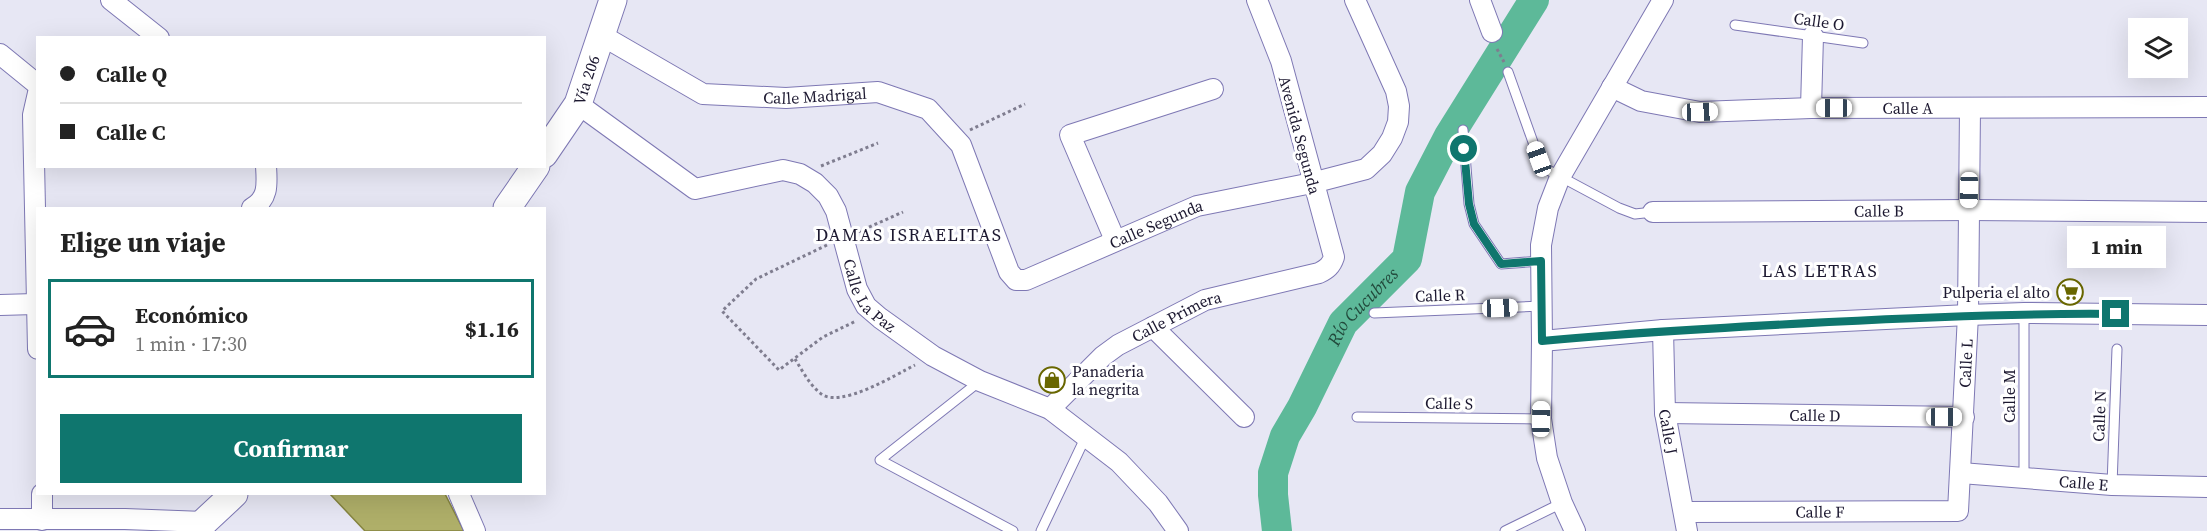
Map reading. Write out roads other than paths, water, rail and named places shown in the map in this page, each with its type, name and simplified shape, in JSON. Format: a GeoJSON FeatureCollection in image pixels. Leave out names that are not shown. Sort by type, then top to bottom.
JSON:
{"type":"FeatureCollection","features":[{"type":"Feature","properties":{"kind":"main road","name":"Vía 206"},"geometry":{"type":"LineString","coordinates":[[546,151],[578,104],[613,0]]}},
{"type":"Feature","properties":{"kind":"main road"},"geometry":{"type":"LineString","coordinates":[[508,207],[535,168]]}},
{"type":"Feature","properties":{"kind":"main road"},"geometry":{"type":"LineString","coordinates":[[202,526],[233,495]]}},
{"type":"Feature","properties":{"kind":"street"},"geometry":{"type":"LineString","coordinates":[[111,0],[129,6],[157,36]]}},
{"type":"Feature","properties":{"kind":"street","name":"Avenida Segunda"},"geometry":{"type":"LineString","coordinates":[[1257,0],[1281,61],[1312,183],[1334,256],[1327,270]]}},
{"type":"Feature","properties":{"kind":"street","name":"Calle Segunda"},"geometry":{"type":"LineString","coordinates":[[1009,272],[1016,280],[1026,280],[1197,206],[1312,183],[1366,169],[1382,154],[1392,138],[1398,122],[1399,106],[1396,91],[1355,0]]}},
{"type":"Feature","properties":{"kind":"street"},"geometry":{"type":"LineString","coordinates":[[1480,0],[1492,32]]}},
{"type":"Feature","properties":{"kind":"street"},"geometry":{"type":"LineString","coordinates":[[1575,531],[1546,458],[1541,419],[1541,246],[1548,208],[1560,177],[1664,0]]}},
{"type":"Feature","properties":{"kind":"street","name":"Calle Madrigal"},"geometry":{"type":"LineString","coordinates":[[601,35],[703,94],[786,98],[878,92],[928,109],[962,145],[1009,272]]}},
{"type":"Feature","properties":{"kind":"street"},"geometry":{"type":"LineString","coordinates":[[1811,108],[1813,36]]}},
{"type":"Feature","properties":{"kind":"street"},"geometry":{"type":"LineString","coordinates":[[0,54],[36,83]]}},
{"type":"Feature","properties":{"kind":"street","name":"Calle A"},"geometry":{"type":"LineString","coordinates":[[1612,87],[1641,101],[1700,112],[1811,108],[2207,107]]}},
{"type":"Feature","properties":{"kind":"street"},"geometry":{"type":"LineString","coordinates":[[1115,240],[1070,135],[1213,89]]}},
{"type":"Feature","properties":{"kind":"street"},"geometry":{"type":"LineString","coordinates":[[36,102],[33,115],[36,319]]}},
{"type":"Feature","properties":{"kind":"street","name":"Calle La Paz"},"geometry":{"type":"LineString","coordinates":[[578,104],[695,189],[783,170],[800,174],[815,183],[828,196],[836,211],[857,289],[866,306],[933,356],[980,381],[1050,409],[1119,462],[1158,502],[1178,531]]}},
{"type":"Feature","properties":{"kind":"street","name":"Calle L"},"geometry":{"type":"LineString","coordinates":[[1959,511],[1968,315],[1970,108]]}},
{"type":"Feature","properties":{"kind":"street"},"geometry":{"type":"LineString","coordinates":[[253,207],[263,199],[267,190],[266,168]]}},
{"type":"Feature","properties":{"kind":"street","name":"Calle B"},"geometry":{"type":"LineString","coordinates":[[1653,212],[1969,210],[2207,212]]}},
{"type":"Feature","properties":{"kind":"street","name":"Calle Primera"},"geometry":{"type":"LineString","coordinates":[[1050,409],[1103,356],[1119,345],[1205,300],[1327,270]]}},
{"type":"Feature","properties":{"kind":"street"},"geometry":{"type":"LineString","coordinates":[[0,305],[35,304]]}},
{"type":"Feature","properties":{"kind":"street"},"geometry":{"type":"LineString","coordinates":[[1542,341],[1663,330],[1968,315],[2024,313],[2207,315]]}},
{"type":"Feature","properties":{"kind":"street"},"geometry":{"type":"LineString","coordinates":[[1153,327],[1244,417]]}},
{"type":"Feature","properties":{"kind":"street","name":"Calle J"},"geometry":{"type":"LineString","coordinates":[[1663,330],[1665,413],[1685,521]]}},
{"type":"Feature","properties":{"kind":"street","name":"Calle D"},"geometry":{"type":"LineString","coordinates":[[1665,413],[1964,417]]}},
{"type":"Feature","properties":{"kind":"street","name":"Calle E"},"geometry":{"type":"LineString","coordinates":[[1961,473],[2112,485],[2207,487]]}},
{"type":"Feature","properties":{"kind":"street"},"geometry":{"type":"LineString","coordinates":[[42,495],[42,520]]}},
{"type":"Feature","properties":{"kind":"street"},"geometry":{"type":"LineString","coordinates":[[459,495],[475,531]]}},
{"type":"Feature","properties":{"kind":"street","name":"Calle F"},"geometry":{"type":"LineString","coordinates":[[1685,521],[1959,511]]}},
{"type":"Feature","properties":{"kind":"street"},"geometry":{"type":"LineString","coordinates":[[0,519],[125,519],[202,526]]}},
{"type":"Feature","properties":{"kind":"lane","name":"Calle O"},"geometry":{"type":"LineString","coordinates":[[1735,25],[1863,43]]}},
{"type":"Feature","properties":{"kind":"lane","name":"Calle B"},"geometry":{"type":"LineString","coordinates":[[1508,72],[1539,159],[1548,170],[1618,208],[1635,214],[1653,212]]}},
{"type":"Feature","properties":{"kind":"lane"},"geometry":{"type":"LineString","coordinates":[[1463,130],[1469,204],[1474,224],[1501,264],[1541,261]]}},
{"type":"Feature","properties":{"kind":"lane","name":"Calle R"},"geometry":{"type":"LineString","coordinates":[[1374,313],[1542,306]]}},
{"type":"Feature","properties":{"kind":"lane","name":"Calle M"},"geometry":{"type":"LineString","coordinates":[[2024,313],[2024,478]]}},
{"type":"Feature","properties":{"kind":"lane","name":"Calle N"},"geometry":{"type":"LineString","coordinates":[[2112,485],[2117,349]]}},
{"type":"Feature","properties":{"kind":"lane"},"geometry":{"type":"LineString","coordinates":[[980,381],[880,460],[1013,531]]}},
{"type":"Feature","properties":{"kind":"lane","name":"Calle S"},"geometry":{"type":"LineString","coordinates":[[1357,417],[1541,419]]}},
{"type":"Feature","properties":{"kind":"lane"},"geometry":{"type":"LineString","coordinates":[[1041,531],[1086,436]]}},
{"type":"Feature","properties":{"kind":"lane"},"geometry":{"type":"LineString","coordinates":[[1504,531],[1562,503]]}},
{"type":"Feature","properties":{"kind":"waterway","name":"Río Cucubres"},"geometry":{"type":"LineString","coordinates":[[1277,531],[1273,473],[1285,436],[1302,407],[1343,323],[1407,259],[1420,192],[1449,136],[1534,0]]}},
{"type":"Feature","properties":{"kind":"place","name":"Pulperia el alto"},"geometry":{"type":"Point","coordinates":[2070,292]}},
{"type":"Feature","properties":{"kind":"place","name":"Panaderia la negrita"},"geometry":{"type":"Point","coordinates":[1052,380]}},
{"type":"Feature","properties":{"kind":"district","name":"DAMAS ISRAELITAS"},"geometry":{"type":"Point","coordinates":[909,235]}},
{"type":"Feature","properties":{"kind":"district","name":"LAS LETRAS"},"geometry":{"type":"Point","coordinates":[1820,271]}}]}
